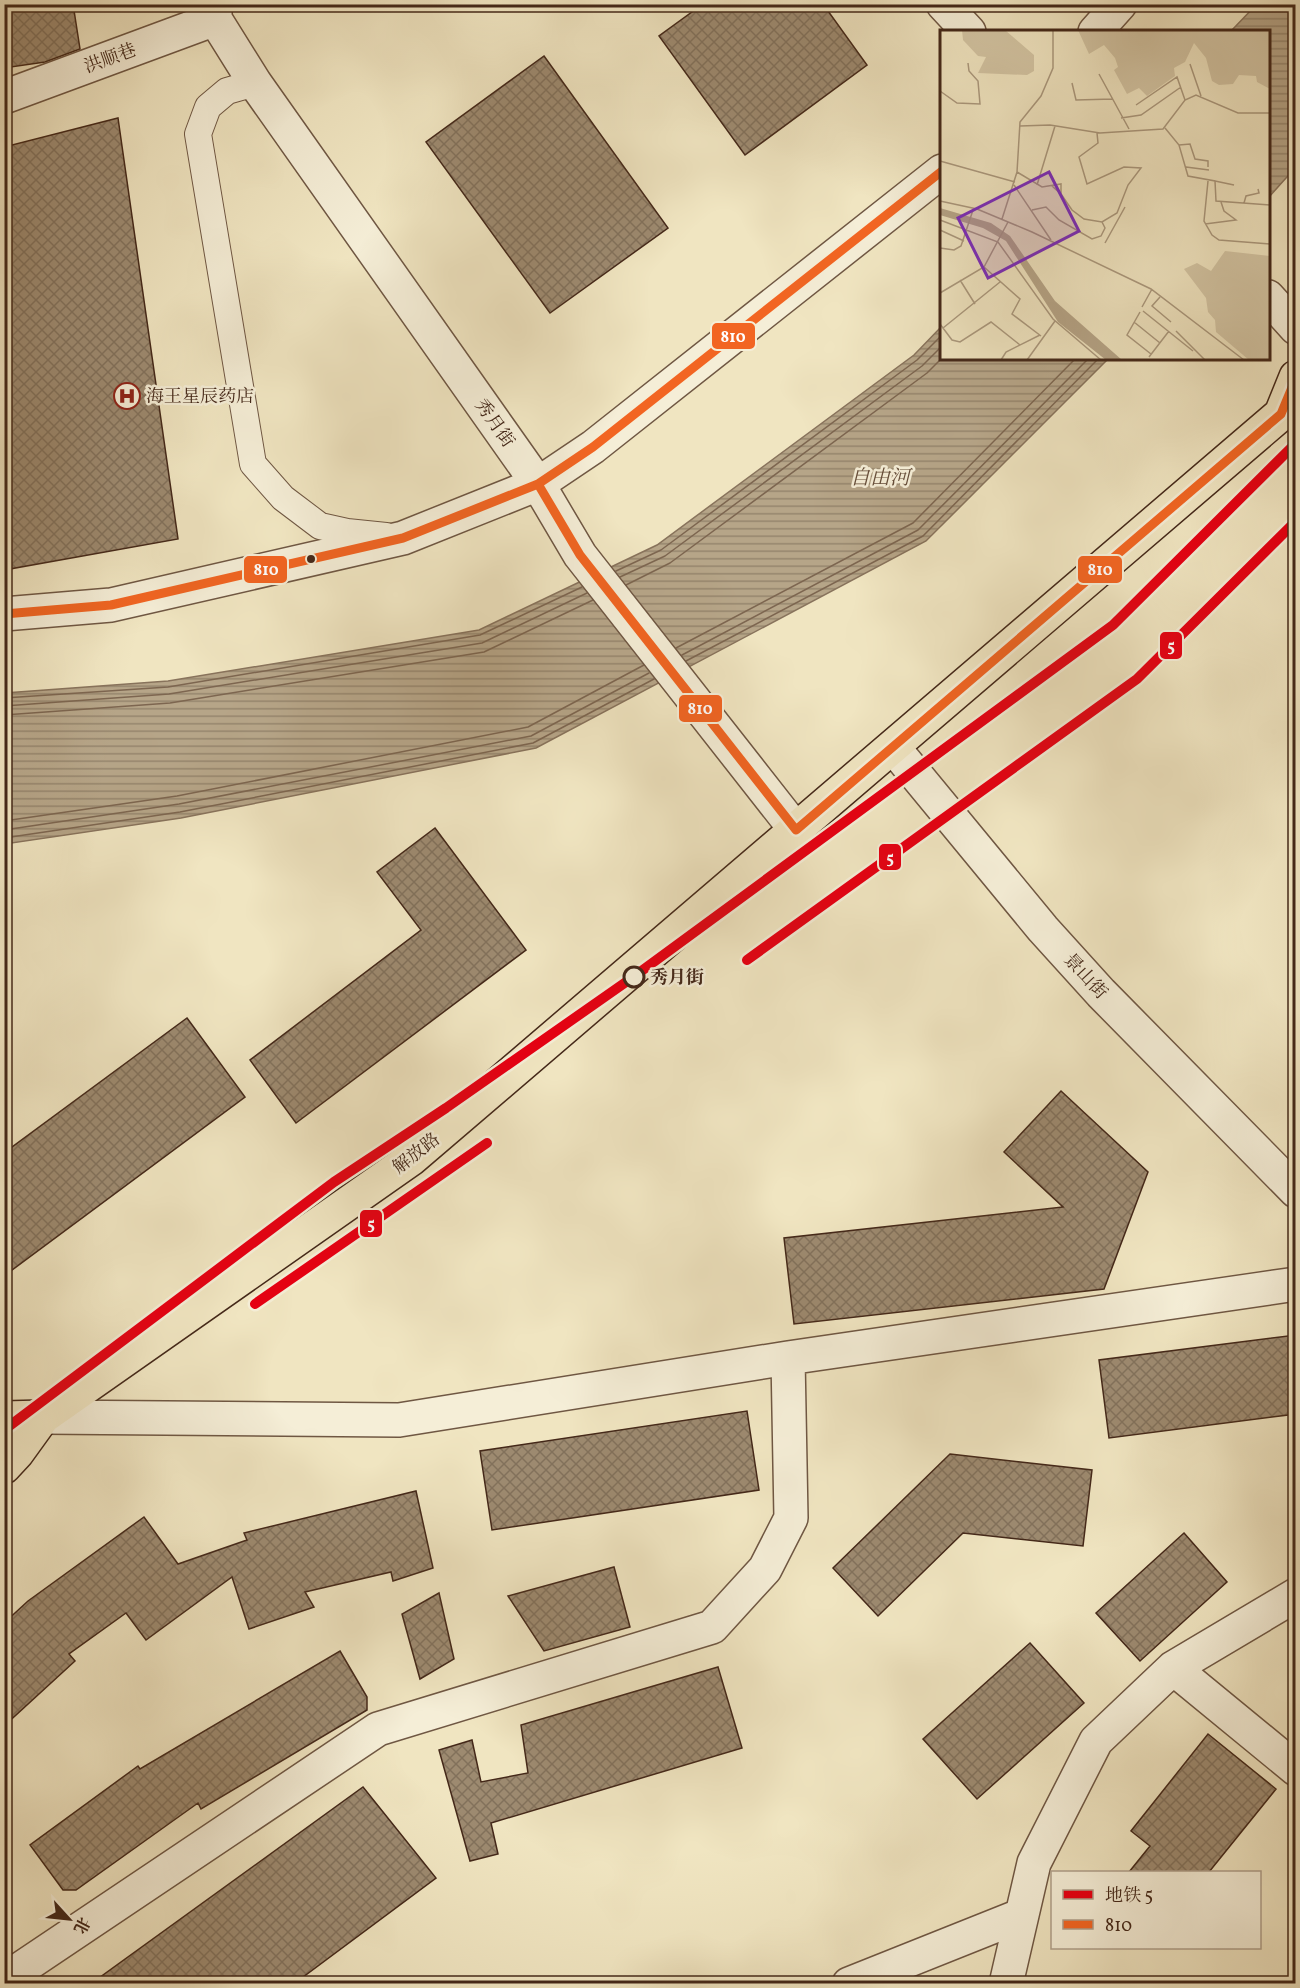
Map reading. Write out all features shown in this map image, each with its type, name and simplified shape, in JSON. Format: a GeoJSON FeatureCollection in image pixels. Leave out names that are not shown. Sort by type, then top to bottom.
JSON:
{"type":"FeatureCollection","features":[{"type":"Feature","properties":{"kind":"main road","name":"解放路"},"geometry":{"type":"LineString","coordinates":[[4,1467],[43,1417],[411,1159],[1281,414],[1296,377]]}},
{"type":"Feature","properties":{"kind":"main road"},"geometry":{"type":"LineString","coordinates":[[4,1418],[43,1417]]}},
{"type":"Feature","properties":{"kind":"street"},"geometry":{"type":"LineString","coordinates":[[943,4],[967,30]]}},
{"type":"Feature","properties":{"kind":"street"},"geometry":{"type":"LineString","coordinates":[[1097,30],[1120,4]]}},
{"type":"Feature","properties":{"kind":"street","name":"秀月街"},"geometry":{"type":"LineString","coordinates":[[215,12],[255,83],[538,484],[580,555],[796,830]]}},
{"type":"Feature","properties":{"kind":"street","name":"洪顺巷"},"geometry":{"type":"LineString","coordinates":[[4,97],[215,12]]}},
{"type":"Feature","properties":{"kind":"street"},"geometry":{"type":"LineString","coordinates":[[4,614],[111,605],[404,538],[538,484],[593,447],[940,173]]}},
{"type":"Feature","properties":{"kind":"street"},"geometry":{"type":"LineString","coordinates":[[1270,298],[1296,328]]}},
{"type":"Feature","properties":{"kind":"street","name":"景山街"},"geometry":{"type":"LineString","coordinates":[[893,747],[1043,929],[1079,969],[1296,1191]]}},
{"type":"Feature","properties":{"kind":"street"},"geometry":{"type":"LineString","coordinates":[[43,1417],[399,1420],[788,1358],[1296,1284]]}},
{"type":"Feature","properties":{"kind":"street"},"geometry":{"type":"LineString","coordinates":[[4,1980],[378,1730],[712,1627],[765,1569],[791,1518],[788,1358]]}},
{"type":"Feature","properties":{"kind":"street"},"geometry":{"type":"LineString","coordinates":[[1006,1983],[1034,1863],[1096,1741],[1173,1668],[1296,1595]]}},
{"type":"Feature","properties":{"kind":"street"},"geometry":{"type":"LineString","coordinates":[[1173,1668],[1296,1769]]}},
{"type":"Feature","properties":{"kind":"street"},"geometry":{"type":"LineString","coordinates":[[849,1983],[1022,1915]]}},
{"type":"Feature","properties":{"kind":"lane"},"geometry":{"type":"LineString","coordinates":[[255,83],[227,91],[208,107],[198,134],[254,464],[283,498],[320,526],[347,532],[404,538]]}},
{"type":"Feature","properties":{"kind":"water"},"geometry":{"type":"Polygon","coordinates":[[[1256,5],[1295,5],[1295,168],[1270,196],[1270,30],[1232,30],[1256,5]]]}},
{"type":"Feature","properties":{"kind":"water","name":"自由河"},"geometry":{"type":"Polygon","coordinates":[[[940,328],[940,360],[1107,360],[926,541],[536,748],[181,818],[5,844],[5,693],[168,681],[479,630],[657,545],[914,355],[940,328]]]}},
{"type":"Feature","properties":{"kind":"building"},"geometry":{"type":"Polygon","coordinates":[[[4,4],[73,4],[80,49],[45,62],[4,68],[4,4]]]}},
{"type":"Feature","properties":{"kind":"building"},"geometry":{"type":"Polygon","coordinates":[[[703,4],[823,4],[867,65],[745,155],[659,36],[703,4]]]}},
{"type":"Feature","properties":{"kind":"building"},"geometry":{"type":"Polygon","coordinates":[[[544,56],[668,228],[550,313],[426,142],[544,56]]]}},
{"type":"Feature","properties":{"kind":"building"},"geometry":{"type":"Polygon","coordinates":[[[118,118],[178,539],[4,570],[4,147],[118,118]]]}},
{"type":"Feature","properties":{"kind":"building"},"geometry":{"type":"Polygon","coordinates":[[[435,828],[526,950],[296,1123],[250,1060],[421,930],[377,872],[435,828]]]}},
{"type":"Feature","properties":{"kind":"building"},"geometry":{"type":"Polygon","coordinates":[[[187,1018],[245,1097],[4,1276],[4,1153],[187,1018]]]}},
{"type":"Feature","properties":{"kind":"building"},"geometry":{"type":"Polygon","coordinates":[[[1061,1091],[1148,1172],[1104,1289],[794,1324],[784,1238],[1063,1207],[1004,1152],[1061,1091]]]}},
{"type":"Feature","properties":{"kind":"building"},"geometry":{"type":"Polygon","coordinates":[[[1296,1335],[1296,1414],[1109,1438],[1099,1360],[1296,1335]]]}},
{"type":"Feature","properties":{"kind":"building"},"geometry":{"type":"Polygon","coordinates":[[[747,1411],[759,1490],[492,1530],[480,1451],[747,1411]]]}},
{"type":"Feature","properties":{"kind":"building"},"geometry":{"type":"Polygon","coordinates":[[[950,1454],[1092,1470],[1083,1546],[963,1533],[878,1616],[833,1568],[950,1454]]]}},
{"type":"Feature","properties":{"kind":"building"},"geometry":{"type":"Polygon","coordinates":[[[416,1491],[433,1568],[393,1581],[391,1572],[305,1592],[314,1607],[249,1629],[232,1577],[146,1640],[126,1613],[69,1654],[75,1661],[4,1726],[4,1623],[28,1601],[144,1517],[178,1564],[247,1540],[244,1533],[416,1491]]]}},
{"type":"Feature","properties":{"kind":"building"},"geometry":{"type":"Polygon","coordinates":[[[1184,1533],[1227,1582],[1140,1661],[1096,1613],[1184,1533]]]}},
{"type":"Feature","properties":{"kind":"building"},"geometry":{"type":"Polygon","coordinates":[[[614,1567],[630,1627],[544,1651],[508,1596],[614,1567]]]}},
{"type":"Feature","properties":{"kind":"building"},"geometry":{"type":"Polygon","coordinates":[[[439,1593],[454,1659],[420,1679],[402,1614],[439,1593]]]}},
{"type":"Feature","properties":{"kind":"building"},"geometry":{"type":"Polygon","coordinates":[[[1030,1643],[1084,1703],[977,1799],[923,1739],[1030,1643]]]}},
{"type":"Feature","properties":{"kind":"building"},"geometry":{"type":"Polygon","coordinates":[[[340,1651],[367,1697],[367,1710],[201,1809],[198,1803],[76,1890],[63,1890],[30,1845],[138,1766],[140,1769],[340,1651]]]}},
{"type":"Feature","properties":{"kind":"building"},"geometry":{"type":"Polygon","coordinates":[[[718,1667],[742,1748],[491,1823],[498,1854],[470,1861],[439,1750],[472,1740],[481,1782],[528,1773],[521,1725],[718,1667]]]}},
{"type":"Feature","properties":{"kind":"building"},"geometry":{"type":"Polygon","coordinates":[[[1208,1734],[1276,1789],[1210,1871],[1130,1871],[1150,1846],[1131,1831],[1208,1734]]]}},
{"type":"Feature","properties":{"kind":"building"},"geometry":{"type":"Polygon","coordinates":[[[363,1787],[436,1878],[295,1983],[92,1983],[363,1787]]]}},
{"type":"Feature","properties":{"kind":"metro line","name":"5"},"geometry":{"type":"LineString","coordinates":[[4,1430],[334,1182],[446,1108],[636,975],[1113,625],[1296,443]]}},
{"type":"Feature","properties":{"kind":"metro line","name":"5"},"geometry":{"type":"LineString","coordinates":[[747,960],[1137,679],[1296,521]]}},
{"type":"Feature","properties":{"kind":"metro line","name":"5"},"geometry":{"type":"LineString","coordinates":[[255,1304],[487,1143]]}},
{"type":"Feature","properties":{"kind":"transit line","name":"810"},"geometry":{"type":"LineString","coordinates":[[4,614],[111,605],[403,538],[538,484],[593,447],[940,173]]}},
{"type":"Feature","properties":{"kind":"transit line","name":"810"},"geometry":{"type":"LineString","coordinates":[[538,484],[580,555],[796,830],[1281,414],[1296,378]]}},
{"type":"Feature","properties":{"kind":"place","name":"海王星辰药店"},"geometry":{"type":"Point","coordinates":[127,396]}},
{"type":"Feature","properties":{"kind":"place","name":"秀月街"},"geometry":{"type":"Point","coordinates":[634,977]}}]}
